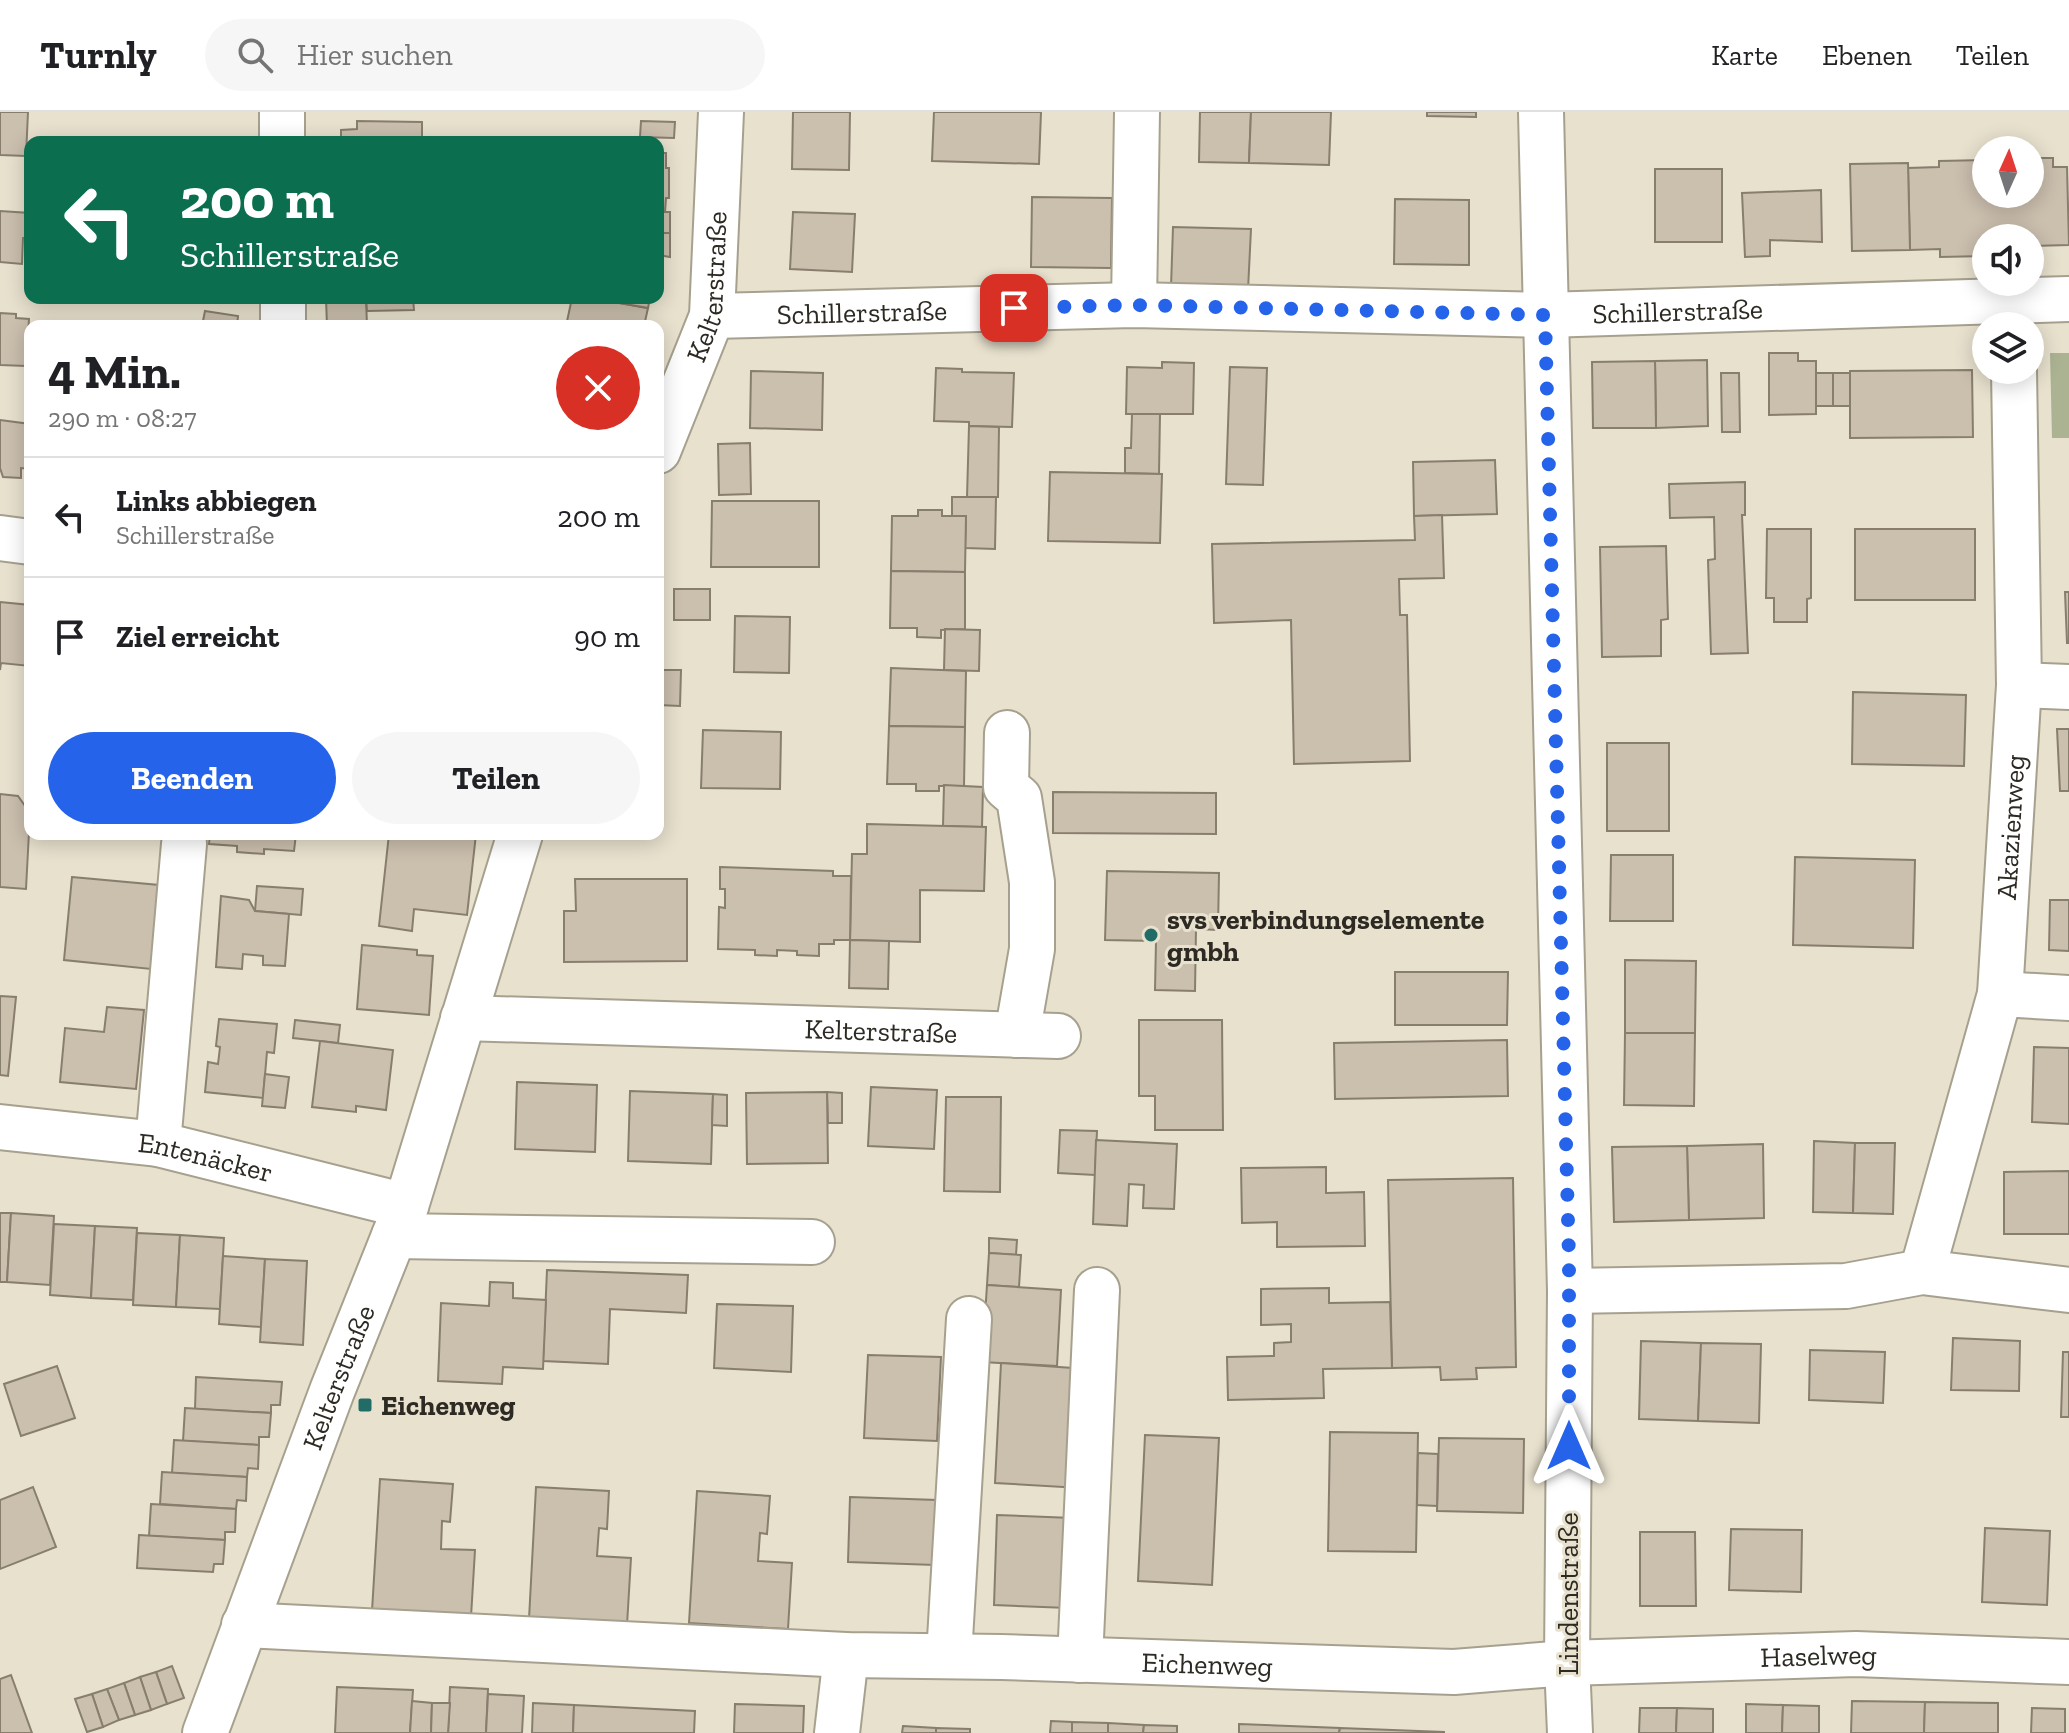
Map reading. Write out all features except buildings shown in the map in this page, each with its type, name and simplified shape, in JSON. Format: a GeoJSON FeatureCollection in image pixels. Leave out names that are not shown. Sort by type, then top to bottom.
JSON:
{"type":"FeatureCollection","features":[{"type":"Feature","properties":{"kind":"street"},"geometry":{"type":"LineString","coordinates":[[282,112],[282,136]]}},
{"type":"Feature","properties":{"kind":"street","name":"Kelterstraße"},"geometry":{"type":"LineString","coordinates":[[664,436],[712,316],[721,112]]}},
{"type":"Feature","properties":{"kind":"street"},"geometry":{"type":"LineString","coordinates":[[1134,305],[1137,112]]}},
{"type":"Feature","properties":{"kind":"street","name":"Lindenstraße"},"geometry":{"type":"LineString","coordinates":[[1541,112],[1570,1291],[1567,1663],[1570,1733]]}},
{"type":"Feature","properties":{"kind":"street","name":"Schillerstraße"},"geometry":{"type":"LineString","coordinates":[[2020,312],[2069,299]]}},
{"type":"Feature","properties":{"kind":"street","name":"Schillerstraße"},"geometry":{"type":"LineString","coordinates":[[712,316],[1134,305],[1545,315],[1972,314]]}},
{"type":"Feature","properties":{"kind":"street","name":"Akazienweg"},"geometry":{"type":"LineString","coordinates":[[1922,1272],[2000,994],[2019,685],[2014,384]]}},
{"type":"Feature","properties":{"kind":"street"},"geometry":{"type":"LineString","coordinates":[[0,538],[24,541]]}},
{"type":"Feature","properties":{"kind":"street"},"geometry":{"type":"LineString","coordinates":[[2019,685],[2069,687]]}},
{"type":"Feature","properties":{"kind":"street","name":"Kelterstraße"},"geometry":{"type":"LineString","coordinates":[[463,1018],[1037,1036],[1032,882],[1019,798],[1006,787],[1007,733]]}},
{"type":"Feature","properties":{"kind":"street","name":"Kelterstraße"},"geometry":{"type":"LineString","coordinates":[[205,1733],[400,1221],[518,840]]}},
{"type":"Feature","properties":{"kind":"street"},"geometry":{"type":"LineString","coordinates":[[158,1144],[184,844]]}},
{"type":"Feature","properties":{"kind":"street"},"geometry":{"type":"LineString","coordinates":[[2000,994],[2069,998]]}},
{"type":"Feature","properties":{"kind":"street","name":"Entenäcker"},"geometry":{"type":"LineString","coordinates":[[0,1127],[158,1144],[400,1221],[812,1242]]}},
{"type":"Feature","properties":{"kind":"street"},"geometry":{"type":"LineString","coordinates":[[1570,1291],[1846,1286],[1922,1272],[2069,1290]]}},
{"type":"Feature","properties":{"kind":"street"},"geometry":{"type":"LineString","coordinates":[[1080,1660],[1097,1290]]}},
{"type":"Feature","properties":{"kind":"street"},"geometry":{"type":"LineString","coordinates":[[949,1656],[969,1319]]}},
{"type":"Feature","properties":{"kind":"street","name":"Eichenweg"},"geometry":{"type":"LineString","coordinates":[[244,1625],[846,1655],[1454,1672],[1567,1663]]}},
{"type":"Feature","properties":{"kind":"street","name":"Haselweg"},"geometry":{"type":"LineString","coordinates":[[1567,1663],[1856,1654],[2069,1662]]}},
{"type":"Feature","properties":{"kind":"street"},"geometry":{"type":"LineString","coordinates":[[837,1733],[846,1655]]}},
{"type":"Feature","properties":{"kind":"green space"},"geometry":{"type":"Polygon","coordinates":[[[2050,353],[2069,353],[2069,438],[2052,438],[2050,353]]]}},
{"type":"Feature","properties":{"kind":"place","name":"svs verbindungselemente gmbh"},"geometry":{"type":"Point","coordinates":[1151,935]}},
{"type":"Feature","properties":{"kind":"place","name":"Eichenweg"},"geometry":{"type":"Point","coordinates":[365,1405]}},
{"type":"Feature","properties":{"kind":"route"},"geometry":{"type":"LineString","coordinates":[[1014,308],[1134,305],[1545,315],[1569,1259],[1569,1446]]}}]}
